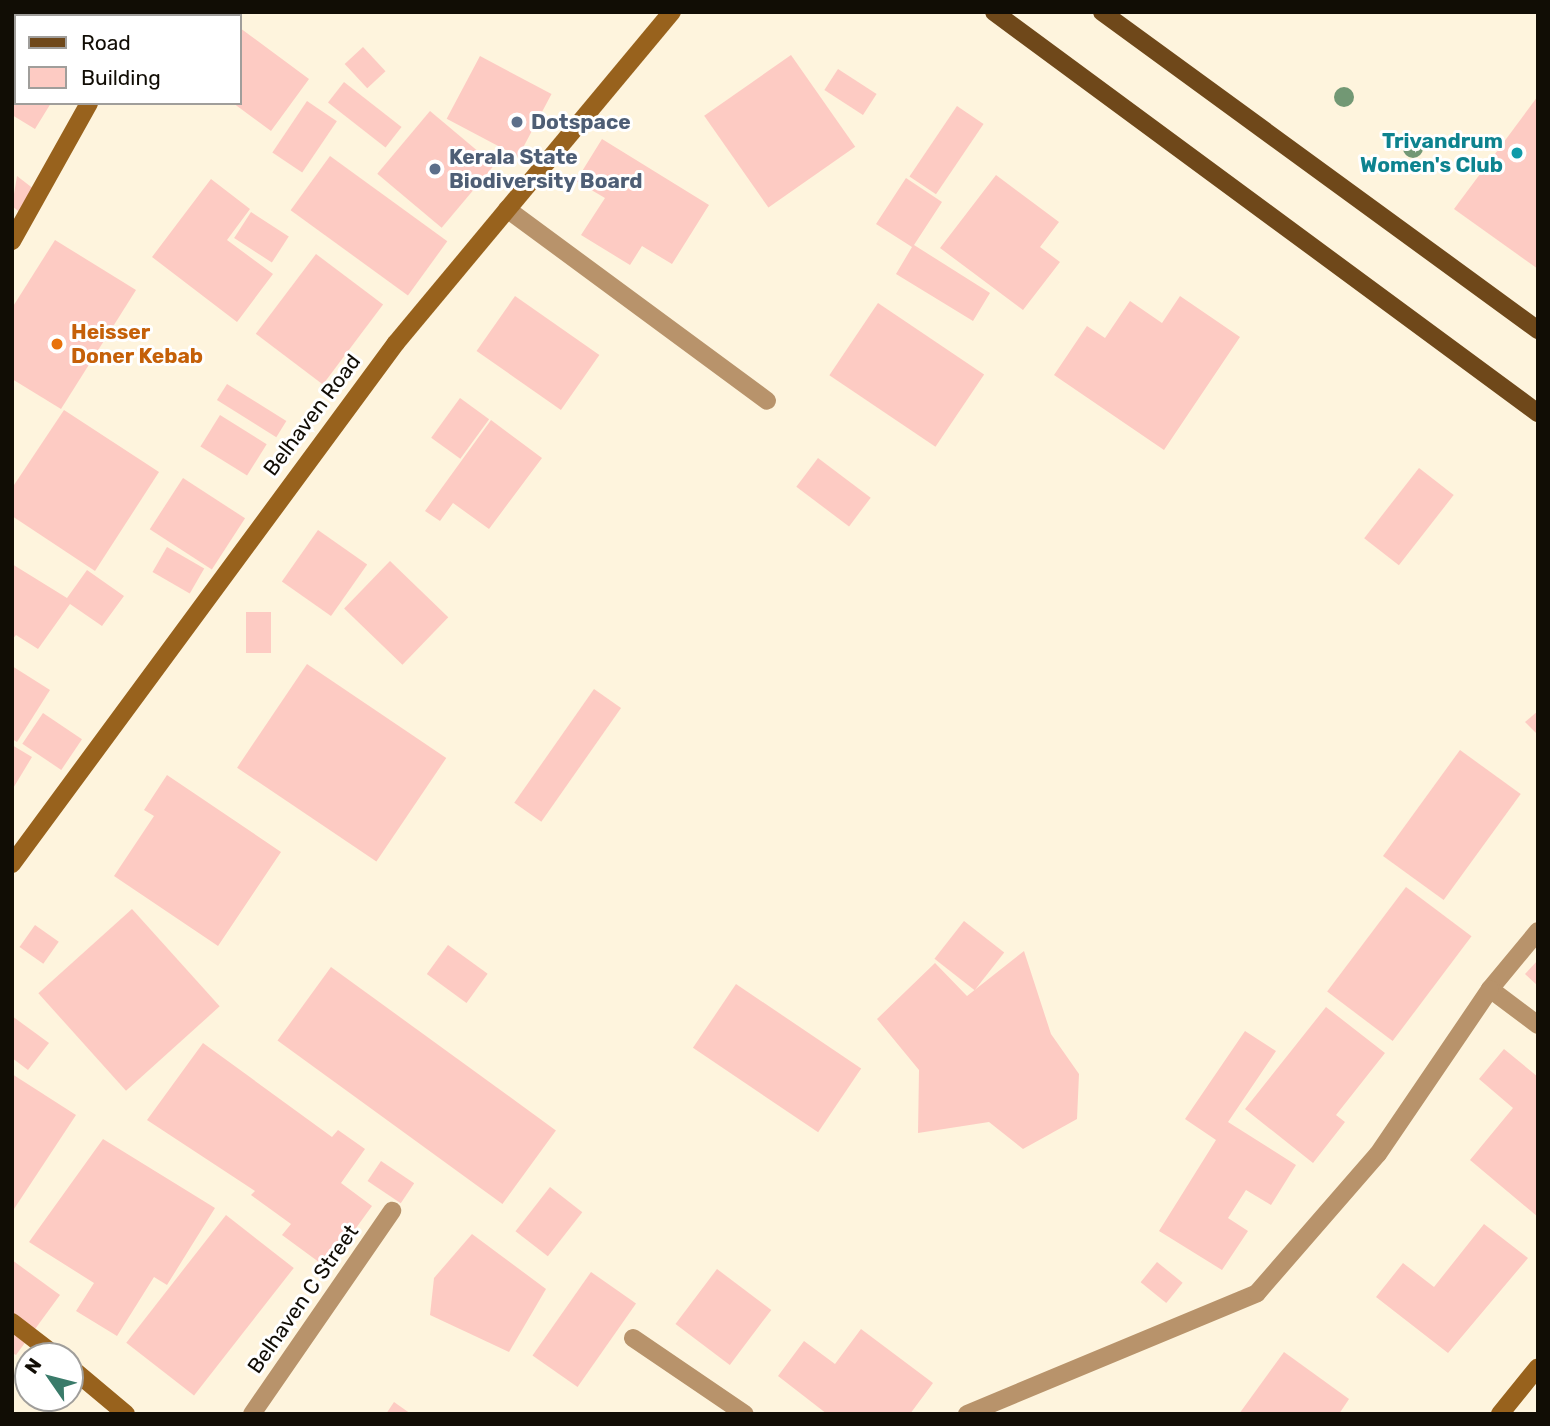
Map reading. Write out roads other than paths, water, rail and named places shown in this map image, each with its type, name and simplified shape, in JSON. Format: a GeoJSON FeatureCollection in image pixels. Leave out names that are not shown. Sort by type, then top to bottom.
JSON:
{"type":"FeatureCollection","features":[{"type":"Feature","properties":{"kind":"main road"},"geometry":{"type":"LineString","coordinates":[[994,12],[1538,413]]}},
{"type":"Feature","properties":{"kind":"main road"},"geometry":{"type":"LineString","coordinates":[[1102,12],[1538,331]]}},
{"type":"Feature","properties":{"kind":"street","name":"Belhaven Road"},"geometry":{"type":"LineString","coordinates":[[12,864],[218,578],[396,343],[673,12]]}},
{"type":"Feature","properties":{"kind":"street"},"geometry":{"type":"LineString","coordinates":[[12,241],[88,105]]}},
{"type":"Feature","properties":{"kind":"street"},"geometry":{"type":"LineString","coordinates":[[507,209],[767,401]]}},
{"type":"Feature","properties":{"kind":"street"},"geometry":{"type":"LineString","coordinates":[[967,1414],[1257,1293],[1378,1154],[1490,989],[1538,932]]}},
{"type":"Feature","properties":{"kind":"street"},"geometry":{"type":"LineString","coordinates":[[1490,989],[1538,1025]]}},
{"type":"Feature","properties":{"kind":"street","name":"Belhaven C Street"},"geometry":{"type":"LineString","coordinates":[[252,1414],[392,1211]]}},
{"type":"Feature","properties":{"kind":"street"},"geometry":{"type":"LineString","coordinates":[[12,1322],[38,1342]]}},
{"type":"Feature","properties":{"kind":"street"},"geometry":{"type":"LineString","coordinates":[[633,1338],[745,1414]]}},
{"type":"Feature","properties":{"kind":"street"},"geometry":{"type":"LineString","coordinates":[[1500,1414],[1538,1367]]}},
{"type":"Feature","properties":{"kind":"street"},"geometry":{"type":"LineString","coordinates":[[84,1379],[126,1414]]}},
{"type":"Feature","properties":{"kind":"place","name":"Dotspace"},"geometry":{"type":"Point","coordinates":[517,122]}},
{"type":"Feature","properties":{"kind":"place","name":"Trivandrum Women's Club"},"geometry":{"type":"Point","coordinates":[1517,153]}},
{"type":"Feature","properties":{"kind":"place","name":"Kerala State Biodiversity Board"},"geometry":{"type":"Point","coordinates":[435,169]}},
{"type":"Feature","properties":{"kind":"place","name":"Heisser Doner Kebab"},"geometry":{"type":"Point","coordinates":[57,344]}}]}
